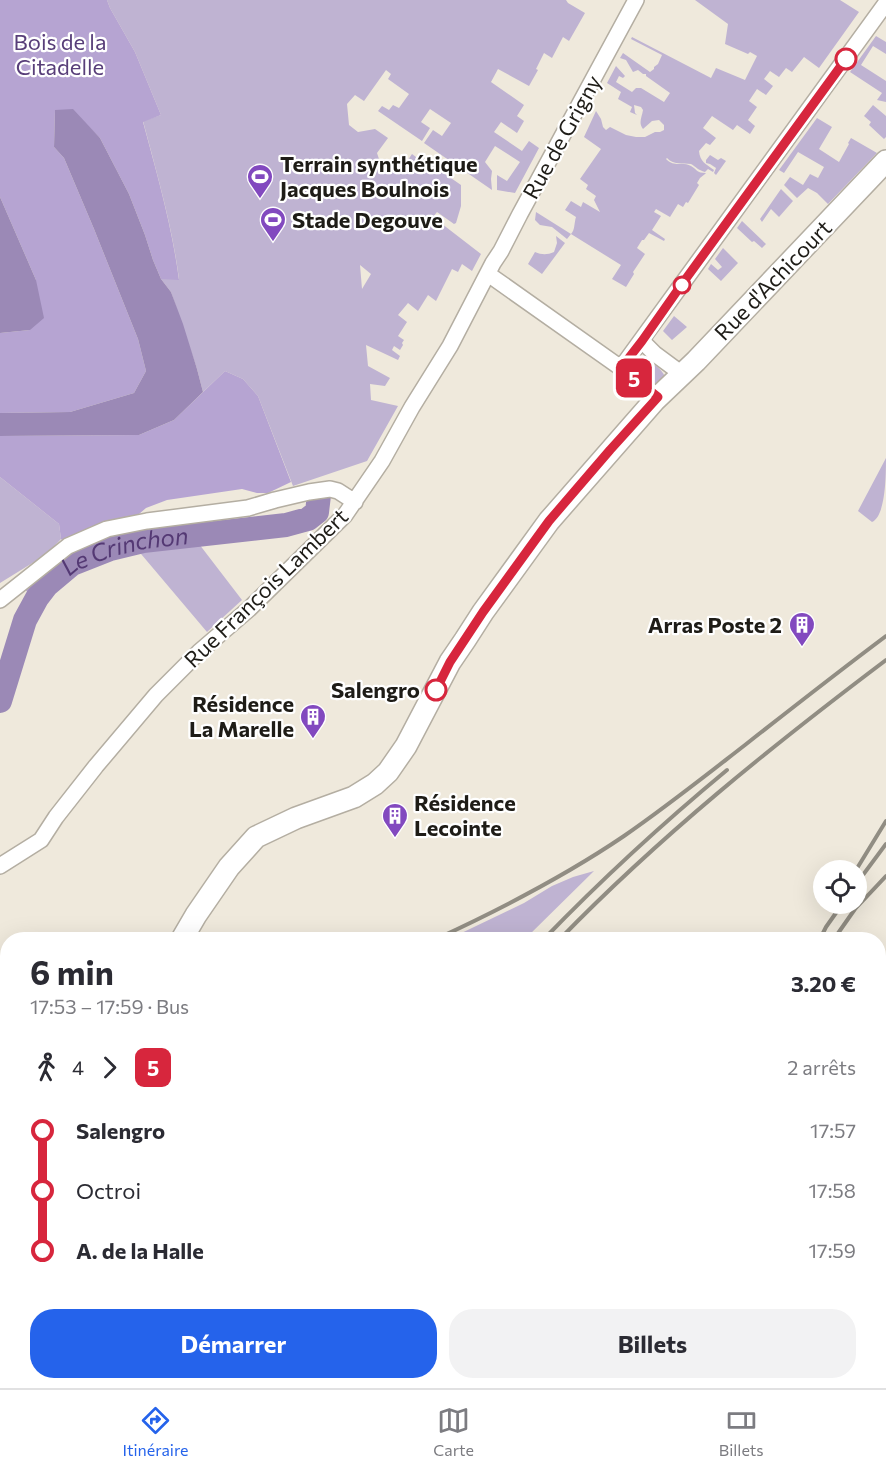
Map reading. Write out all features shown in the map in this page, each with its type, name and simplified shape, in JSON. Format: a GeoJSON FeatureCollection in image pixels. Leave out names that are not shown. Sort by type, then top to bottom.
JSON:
{"type":"FeatureCollection","features":[{"type":"Feature","properties":{"kind":"street","name":"Rue de Grigny"},"geometry":{"type":"LineString","coordinates":[[488,274],[636,0]]}},
{"type":"Feature","properties":{"kind":"street"},"geometry":{"type":"LineString","coordinates":[[621,368],[886,3]]}},
{"type":"Feature","properties":{"kind":"street","name":"Rue d'Achicourt"},"geometry":{"type":"LineString","coordinates":[[186,932],[229,867],[256,837],[296,818],[354,797],[375,784],[388,772],[406,746],[450,662],[549,521],[658,397],[696,361],[886,161]]}},
{"type":"Feature","properties":{"kind":"street"},"geometry":{"type":"LineString","coordinates":[[488,274],[621,368],[658,397]]}},
{"type":"Feature","properties":{"kind":"street","name":"Rue François Lambert"},"geometry":{"type":"LineString","coordinates":[[0,866],[41,840],[96,766],[156,695],[199,652],[249,609],[345,515],[382,461],[450,346],[488,274]]}},
{"type":"Feature","properties":{"kind":"street"},"geometry":{"type":"LineString","coordinates":[[642,341],[682,374]]}},
{"type":"Feature","properties":{"kind":"street"},"geometry":{"type":"LineString","coordinates":[[0,600],[68,546],[107,529],[147,521],[248,508],[309,492],[330,489],[338,491],[354,502]]}},
{"type":"Feature","properties":{"kind":"shaded area","name":"Stade Degouve"},"geometry":{"type":"Polygon","coordinates":[[[107,0],[566,0],[585,13],[569,41],[563,37],[552,58],[544,53],[529,86],[498,69],[491,82],[524,105],[517,116],[524,121],[517,133],[501,122],[494,132],[522,151],[529,141],[539,148],[515,193],[497,190],[497,175],[507,181],[520,162],[495,146],[485,162],[492,171],[492,190],[424,143],[433,130],[442,136],[451,123],[430,109],[421,122],[430,128],[422,141],[378,111],[382,106],[389,110],[393,105],[399,108],[409,94],[388,79],[391,74],[386,70],[364,101],[355,95],[347,104],[349,125],[358,132],[375,129],[388,138],[377,153],[379,159],[399,173],[412,154],[420,160],[422,158],[461,185],[461,206],[456,223],[454,224],[437,212],[433,217],[481,254],[472,271],[462,264],[458,272],[452,269],[436,301],[428,295],[418,311],[408,303],[398,315],[407,322],[398,336],[404,340],[403,345],[400,350],[394,346],[392,350],[400,356],[398,360],[366,345],[368,366],[390,378],[385,386],[370,384],[371,400],[398,406],[367,461],[293,486],[258,396],[243,379],[225,371],[203,392],[171,292],[161,279],[179,279],[168,219],[143,121],[161,115],[135,52],[107,0]],[[360,265],[362,289],[371,274],[360,265]]]}},
{"type":"Feature","properties":{"kind":"shaded area"},"geometry":{"type":"Polygon","coordinates":[[[695,0],[840,0],[859,12],[819,68],[804,57],[792,72],[786,68],[779,77],[770,71],[764,79],[773,86],[766,95],[757,89],[749,101],[757,107],[748,120],[755,126],[750,134],[737,125],[733,130],[712,116],[703,128],[716,138],[710,145],[706,143],[699,151],[702,160],[714,170],[713,172],[708,169],[705,172],[691,164],[675,163],[666,159],[669,162],[672,163],[688,165],[699,172],[706,173],[697,183],[699,185],[688,203],[686,202],[683,207],[678,204],[670,217],[656,209],[654,212],[661,216],[652,230],[665,239],[664,241],[649,233],[642,240],[637,248],[645,254],[626,287],[612,279],[621,265],[571,234],[576,217],[565,210],[571,201],[581,207],[583,202],[600,212],[594,200],[596,196],[586,189],[588,185],[580,179],[601,149],[584,137],[596,111],[606,130],[610,127],[626,135],[645,137],[664,130],[664,125],[659,120],[652,121],[643,129],[641,107],[634,105],[637,115],[630,112],[632,107],[618,99],[621,92],[607,83],[616,66],[625,76],[623,78],[619,76],[616,82],[632,92],[636,88],[641,88],[664,102],[670,93],[646,74],[638,70],[633,72],[626,60],[620,58],[623,53],[650,72],[658,64],[662,55],[631,39],[632,37],[711,78],[716,68],[745,80],[757,56],[725,44],[728,24],[695,0]]]}},
{"type":"Feature","properties":{"kind":"shaded area"},"geometry":{"type":"Polygon","coordinates":[[[876,36],[886,42],[886,54],[873,46],[861,65],[886,81],[886,102],[877,100],[882,93],[850,72],[876,36]]]}},
{"type":"Feature","properties":{"kind":"shaded area"},"geometry":{"type":"Polygon","coordinates":[[[873,105],[886,116],[886,137],[884,139],[869,125],[871,122],[864,116],[873,105]]]}},
{"type":"Feature","properties":{"kind":"shaded area"},"geometry":{"type":"Polygon","coordinates":[[[73,109],[100,138],[129,194],[153,260],[161,279],[171,292],[183,324],[203,392],[174,420],[139,435],[0,436],[0,413],[70,412],[134,393],[146,371],[138,339],[94,229],[64,158],[54,147],[55,110],[73,109]]]}},
{"type":"Feature","properties":{"kind":"shaded area"},"geometry":{"type":"Polygon","coordinates":[[[817,118],[832,127],[819,149],[839,162],[851,138],[877,153],[828,204],[808,188],[797,198],[784,185],[790,177],[803,185],[810,174],[818,178],[824,167],[798,152],[784,173],[779,170],[817,118]]]}},
{"type":"Feature","properties":{"kind":"shaded area"},"geometry":{"type":"Polygon","coordinates":[[[710,155],[718,160],[721,158],[726,161],[716,175],[714,173],[716,168],[706,163],[710,155]]]}},
{"type":"Feature","properties":{"kind":"shaded area"},"geometry":{"type":"Polygon","coordinates":[[[781,189],[793,201],[779,217],[771,209],[762,222],[760,219],[781,189]]]}},
{"type":"Feature","properties":{"kind":"shaded area"},"geometry":{"type":"Polygon","coordinates":[[[0,197],[36,280],[44,318],[30,330],[0,333],[0,197]]]}},
{"type":"Feature","properties":{"kind":"shaded area"},"geometry":{"type":"Polygon","coordinates":[[[536,212],[571,234],[567,239],[552,227],[540,225],[535,220],[536,212]]]}},
{"type":"Feature","properties":{"kind":"shaded area"},"geometry":{"type":"Polygon","coordinates":[[[742,221],[766,244],[762,248],[737,228],[742,221]]]}},
{"type":"Feature","properties":{"kind":"shaded area"},"geometry":{"type":"Polygon","coordinates":[[[556,236],[565,243],[542,274],[528,264],[535,252],[549,254],[554,252],[557,243],[556,236]]]}},
{"type":"Feature","properties":{"kind":"shaded area"},"geometry":{"type":"Polygon","coordinates":[[[723,248],[738,263],[721,281],[708,269],[711,264],[718,270],[722,267],[715,259],[723,248]]]}},
{"type":"Feature","properties":{"kind":"shaded area"},"geometry":{"type":"Polygon","coordinates":[[[674,316],[687,327],[672,340],[663,331],[674,316]]]}},
{"type":"Feature","properties":{"kind":"shaded area"},"geometry":{"type":"Polygon","coordinates":[[[641,358],[655,365],[665,377],[658,386],[651,386],[632,368],[632,363],[641,358]]]}},
{"type":"Feature","properties":{"kind":"shaded area"},"geometry":{"type":"Polygon","coordinates":[[[886,458],[883,503],[877,518],[872,522],[858,511],[886,458]]]}},
{"type":"Feature","properties":{"kind":"shaded area"},"geometry":{"type":"Polygon","coordinates":[[[0,477],[59,524],[61,539],[47,554],[0,583],[0,477]]]}},
{"type":"Feature","properties":{"kind":"shaded area"},"geometry":{"type":"Polygon","coordinates":[[[325,492],[325,511],[316,527],[196,540],[242,600],[207,632],[136,548],[74,568],[50,585],[28,619],[0,709],[0,684],[25,612],[42,583],[82,550],[153,533],[267,520],[303,513],[311,506],[311,494],[325,492]]]}},
{"type":"Feature","properties":{"kind":"shaded area"},"geometry":{"type":"Polygon","coordinates":[[[594,871],[532,932],[464,932],[524,903],[552,886],[594,871]]]}},
{"type":"Feature","properties":{"kind":"green space","name":"Bois de la Citadelle"},"geometry":{"type":"Polygon","coordinates":[[[0,0],[107,0],[135,52],[161,115],[143,122],[168,220],[179,280],[161,279],[129,194],[100,138],[87,125],[55,110],[54,147],[64,158],[94,229],[138,339],[146,371],[134,393],[70,412],[0,413],[0,333],[30,330],[36,280],[0,197],[0,0]]]}},
{"type":"Feature","properties":{"kind":"green space"},"geometry":{"type":"Polygon","coordinates":[[[225,371],[243,379],[258,396],[291,482],[268,493],[242,489],[167,500],[146,508],[125,526],[127,538],[82,550],[45,580],[33,598],[20,584],[68,546],[61,539],[59,524],[0,477],[0,436],[139,435],[174,420],[225,371]]]}},
{"type":"Feature","properties":{"kind":"waterway","name":"Le Crinchon"},"geometry":{"type":"LineString","coordinates":[[0,701],[25,620],[47,585],[72,564],[110,549],[143,541],[286,525],[308,519],[317,512],[319,495]]}},
{"type":"Feature","properties":{"kind":"railway"},"geometry":{"type":"LineString","coordinates":[[451,932],[579,865],[624,836],[886,636]]}},
{"type":"Feature","properties":{"kind":"railway"},"geometry":{"type":"LineString","coordinates":[[567,932],[637,864],[718,793],[886,660]]}},
{"type":"Feature","properties":{"kind":"railway"},"geometry":{"type":"LineString","coordinates":[[551,932],[633,852],[727,770]]}},
{"type":"Feature","properties":{"kind":"railway"},"geometry":{"type":"LineString","coordinates":[[862,860],[886,821]]}},
{"type":"Feature","properties":{"kind":"railway"},"geometry":{"type":"LineString","coordinates":[[867,870],[886,844]]}},
{"type":"Feature","properties":{"kind":"railway"},"geometry":{"type":"LineString","coordinates":[[839,932],[855,909],[886,876]]}},
{"type":"Feature","properties":{"kind":"railway"},"geometry":{"type":"LineString","coordinates":[[824,932],[835,914]]}},
{"type":"Feature","properties":{"kind":"bus line","name":"5"},"geometry":{"type":"LineString","coordinates":[[436,690],[450,662],[483,612],[549,521],[658,397],[621,368],[846,59]]}},
{"type":"Feature","properties":{"kind":"place","name":"Terrain synthétique Jacques Boulnois"},"geometry":{"type":"Point","coordinates":[260,200]}},
{"type":"Feature","properties":{"kind":"place","name":"Stade Degouve"},"geometry":{"type":"Point","coordinates":[273,243]}},
{"type":"Feature","properties":{"kind":"place","name":"Arras Poste 2"},"geometry":{"type":"Point","coordinates":[802,648]}},
{"type":"Feature","properties":{"kind":"place","name":"Salengro"},"geometry":{"type":"Point","coordinates":[436,690]}},
{"type":"Feature","properties":{"kind":"place","name":"Résidence La Marelle"},"geometry":{"type":"Point","coordinates":[313,740]}},
{"type":"Feature","properties":{"kind":"place","name":"Résidence Lecointe"},"geometry":{"type":"Point","coordinates":[395,839]}}]}
